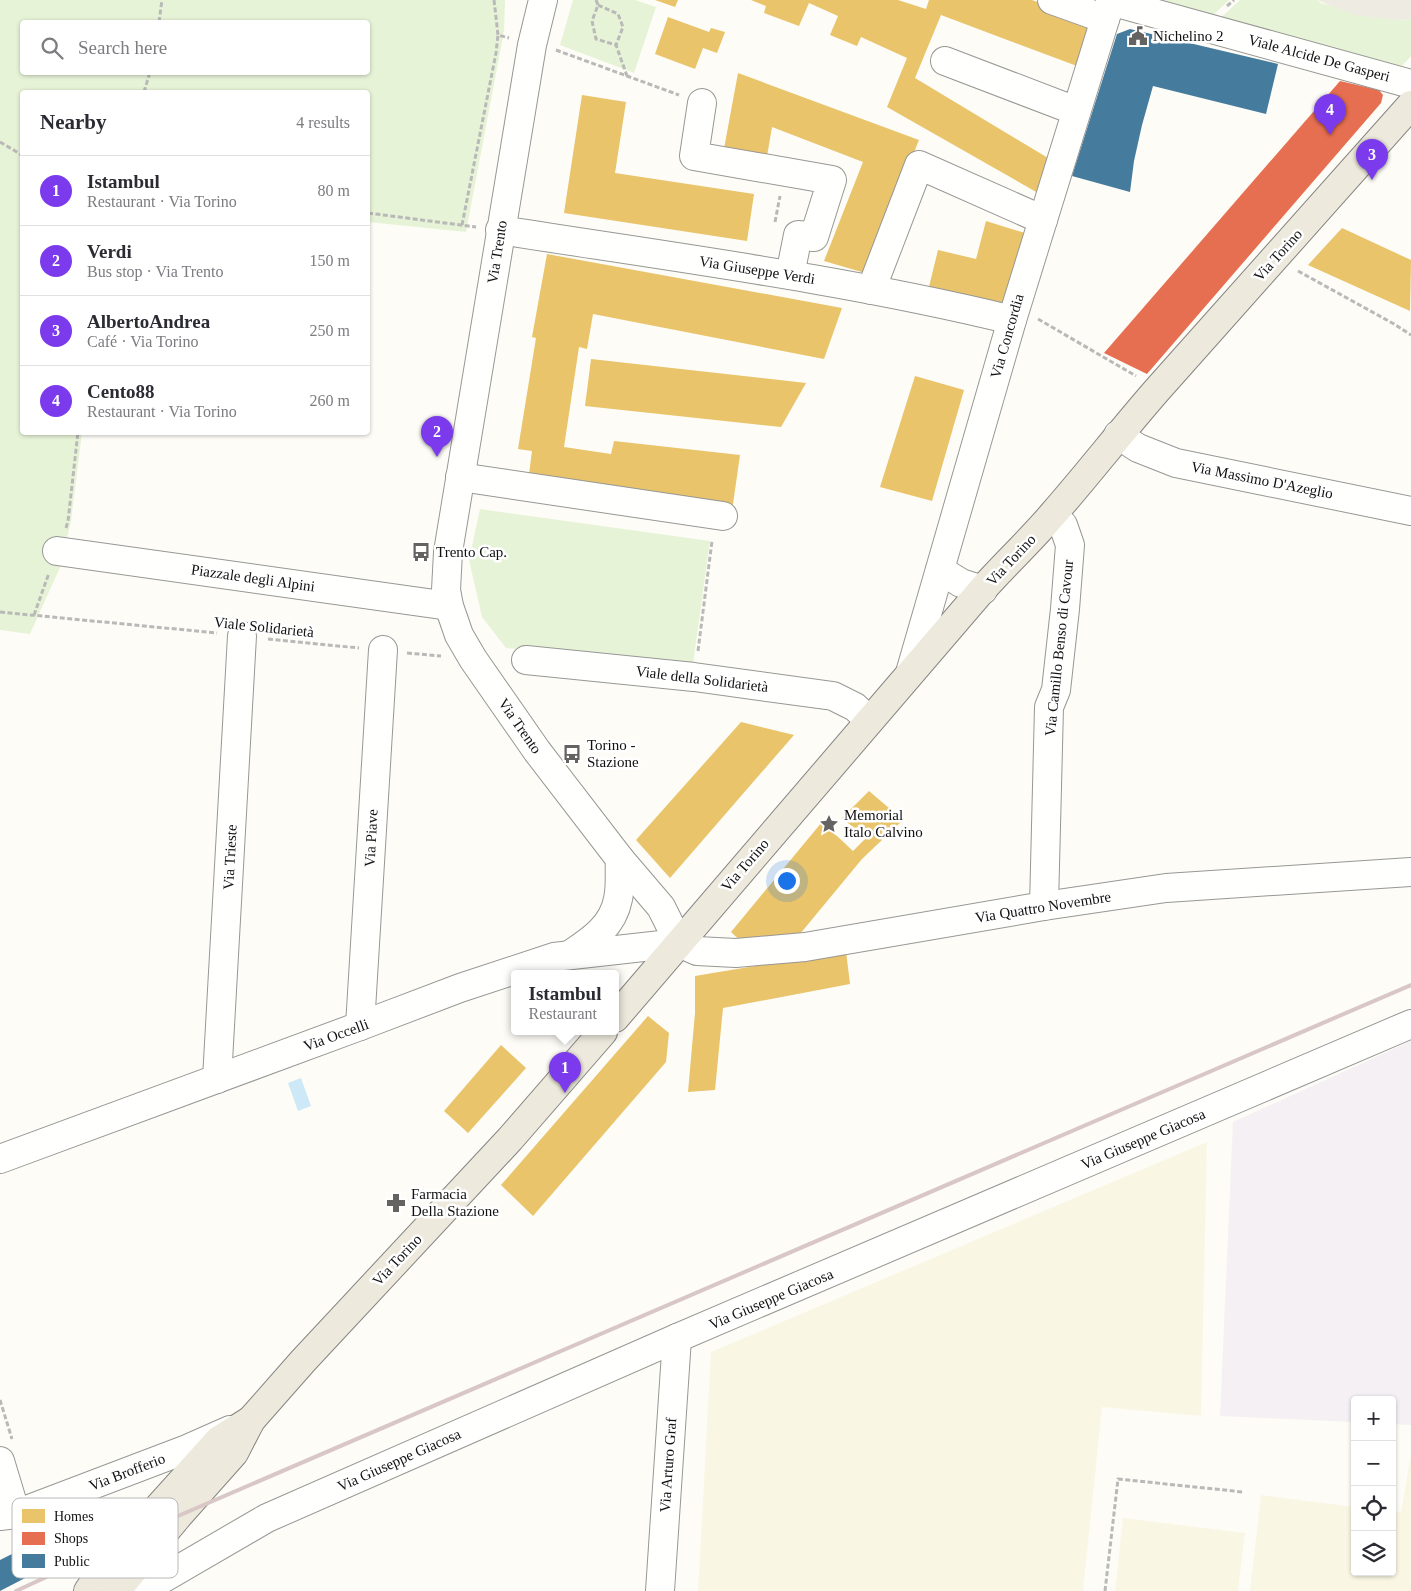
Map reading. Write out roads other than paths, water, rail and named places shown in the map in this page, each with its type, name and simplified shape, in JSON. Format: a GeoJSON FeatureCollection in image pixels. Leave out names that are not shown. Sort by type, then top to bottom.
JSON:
{"type":"FeatureCollection","features":[{"type":"Feature","properties":{"kind":"main road","name":"Via Torino"},"geometry":{"type":"LineString","coordinates":[[619,1013],[869,720],[983,590],[1053,515],[1118,434],[1411,105]]}},
{"type":"Feature","properties":{"kind":"main road","name":"Via Torino"},"geometry":{"type":"LineString","coordinates":[[178,1516],[234,1453],[251,1420],[303,1361],[510,1139],[600,1035]]}},
{"type":"Feature","properties":{"kind":"main road","name":"Via Torino"},"geometry":{"type":"LineString","coordinates":[[160,1498],[197,1451],[251,1420]]}},
{"type":"Feature","properties":{"kind":"main road","name":"Via Torino"},"geometry":{"type":"LineString","coordinates":[[88,1591],[98,1578]]}},
{"type":"Feature","properties":{"kind":"main road","name":"Via Torino"},"geometry":{"type":"LineString","coordinates":[[116,1591],[127,1578]]}},
{"type":"Feature","properties":{"kind":"street","name":"Via Trento"},"geometry":{"type":"LineString","coordinates":[[528,0],[536,27]]}},
{"type":"Feature","properties":{"kind":"street","name":"Via Trento"},"geometry":{"type":"LineString","coordinates":[[543,0],[536,27],[500,230],[448,552],[446,590],[449,606],[459,635],[473,659],[538,751],[620,859],[661,907],[679,943]]}},
{"type":"Feature","properties":{"kind":"street","name":"Viale Alcide De Gasperi"},"geometry":{"type":"LineString","coordinates":[[1052,0],[1109,7],[1411,84]]}},
{"type":"Feature","properties":{"kind":"street","name":"Via Concordia"},"geometry":{"type":"LineString","coordinates":[[910,673],[1014,313],[1109,7]]}},
{"type":"Feature","properties":{"kind":"street"},"geometry":{"type":"LineString","coordinates":[[945,61],[1076,111]]}},
{"type":"Feature","properties":{"kind":"street"},"geometry":{"type":"LineString","coordinates":[[702,103],[694,156],[832,180],[814,237],[798,235],[790,275]]}},
{"type":"Feature","properties":{"kind":"street"},"geometry":{"type":"LineString","coordinates":[[871,290],[919,165],[1043,220]]}},
{"type":"Feature","properties":{"kind":"street","name":"Via Giuseppe Verdi"},"geometry":{"type":"LineString","coordinates":[[500,230],[790,275],[962,308],[1014,313]]}},
{"type":"Feature","properties":{"kind":"street","name":"Via Massimo D'Azeglio"},"geometry":{"type":"LineString","coordinates":[[1118,434],[1138,448],[1176,464],[1411,511]]}},
{"type":"Feature","properties":{"kind":"street"},"geometry":{"type":"LineString","coordinates":[[460,477],[719,516]]}},
{"type":"Feature","properties":{"kind":"street","name":"Via Camillo Benso di Cavour"},"geometry":{"type":"LineString","coordinates":[[1044,906],[1049,707],[1056,690],[1070,545],[1063,525],[1053,515]]}},
{"type":"Feature","properties":{"kind":"street","name":"Piazzale degli Alpini"},"geometry":{"type":"LineString","coordinates":[[58,551],[449,606]]}},
{"type":"Feature","properties":{"kind":"street"},"geometry":{"type":"LineString","coordinates":[[940,570],[961,583],[983,590]]}},
{"type":"Feature","properties":{"kind":"street","name":"Via Trieste"},"geometry":{"type":"LineString","coordinates":[[217,1079],[242,636]]}},
{"type":"Feature","properties":{"kind":"street","name":"Via Piave"},"geometry":{"type":"LineString","coordinates":[[360,1026],[383,650]]}},
{"type":"Feature","properties":{"kind":"street","name":"Viale della Solidarietà"},"geometry":{"type":"LineString","coordinates":[[526,660],[694,676],[834,696],[855,708],[869,720]]}},
{"type":"Feature","properties":{"kind":"street"},"geometry":{"type":"LineString","coordinates":[[570,955],[607,926],[618,899],[620,859]]}},
{"type":"Feature","properties":{"kind":"street","name":"Via Quattro Novembre"},"geometry":{"type":"LineString","coordinates":[[679,943],[697,951],[736,953],[795,948],[1044,906],[1166,888],[1411,872]]}},
{"type":"Feature","properties":{"kind":"street","name":"Via Occelli"},"geometry":{"type":"LineString","coordinates":[[515,970],[554,957],[679,943]]}},
{"type":"Feature","properties":{"kind":"street","name":"Via Occelli"},"geometry":{"type":"LineString","coordinates":[[0,1158],[460,988],[511,971]]}},
{"type":"Feature","properties":{"kind":"street","name":"Via Giuseppe Giacosa"},"geometry":{"type":"LineString","coordinates":[[178,1571],[267,1518],[677,1338],[1411,1024]]}},
{"type":"Feature","properties":{"kind":"street","name":"Via Arturo Graf"},"geometry":{"type":"LineString","coordinates":[[660,1591],[677,1338]]}},
{"type":"Feature","properties":{"kind":"street","name":"Via Brofferio"},"geometry":{"type":"LineString","coordinates":[[58,1498],[197,1451]]}},
{"type":"Feature","properties":{"kind":"street"},"geometry":{"type":"LineString","coordinates":[[0,1461],[8,1515]]}},
{"type":"Feature","properties":{"kind":"street","name":"Via Giuseppe Giacosa"},"geometry":{"type":"LineString","coordinates":[[147,1589],[166,1578]]}},
{"type":"Feature","properties":{"kind":"water"},"geometry":{"type":"Polygon","coordinates":[[[301,1078],[311,1106],[298,1111],[288,1083],[301,1078]]]}},
{"type":"Feature","properties":{"kind":"railway"},"geometry":{"type":"LineString","coordinates":[[178,1516],[1411,985]]}},
{"type":"Feature","properties":{"kind":"railway"},"geometry":{"type":"LineString","coordinates":[[16,1591],[44,1578]]}},
{"type":"Feature","properties":{"kind":"place","name":"Nichelino 2"},"geometry":{"type":"Point","coordinates":[1138,36]}},
{"type":"Feature","properties":{"kind":"place","name":"Cento88"},"geometry":{"type":"Point","coordinates":[1330,135]}},
{"type":"Feature","properties":{"kind":"place","name":"AlbertoAndrea"},"geometry":{"type":"Point","coordinates":[1372,180]}},
{"type":"Feature","properties":{"kind":"place","name":"Verdi"},"geometry":{"type":"Point","coordinates":[437,457]}},
{"type":"Feature","properties":{"kind":"place","name":"Trento Cap."},"geometry":{"type":"Point","coordinates":[421,552]}},
{"type":"Feature","properties":{"kind":"place","name":"Torino - Stazione"},"geometry":{"type":"Point","coordinates":[572,754]}},
{"type":"Feature","properties":{"kind":"place","name":"Memorial Italo Calvino"},"geometry":{"type":"Point","coordinates":[829,824]}},
{"type":"Feature","properties":{"kind":"place","name":"Istambul"},"geometry":{"type":"Point","coordinates":[565,1093]}},
{"type":"Feature","properties":{"kind":"place","name":"Farmacia Della Stazione"},"geometry":{"type":"Point","coordinates":[396,1203]}}]}
